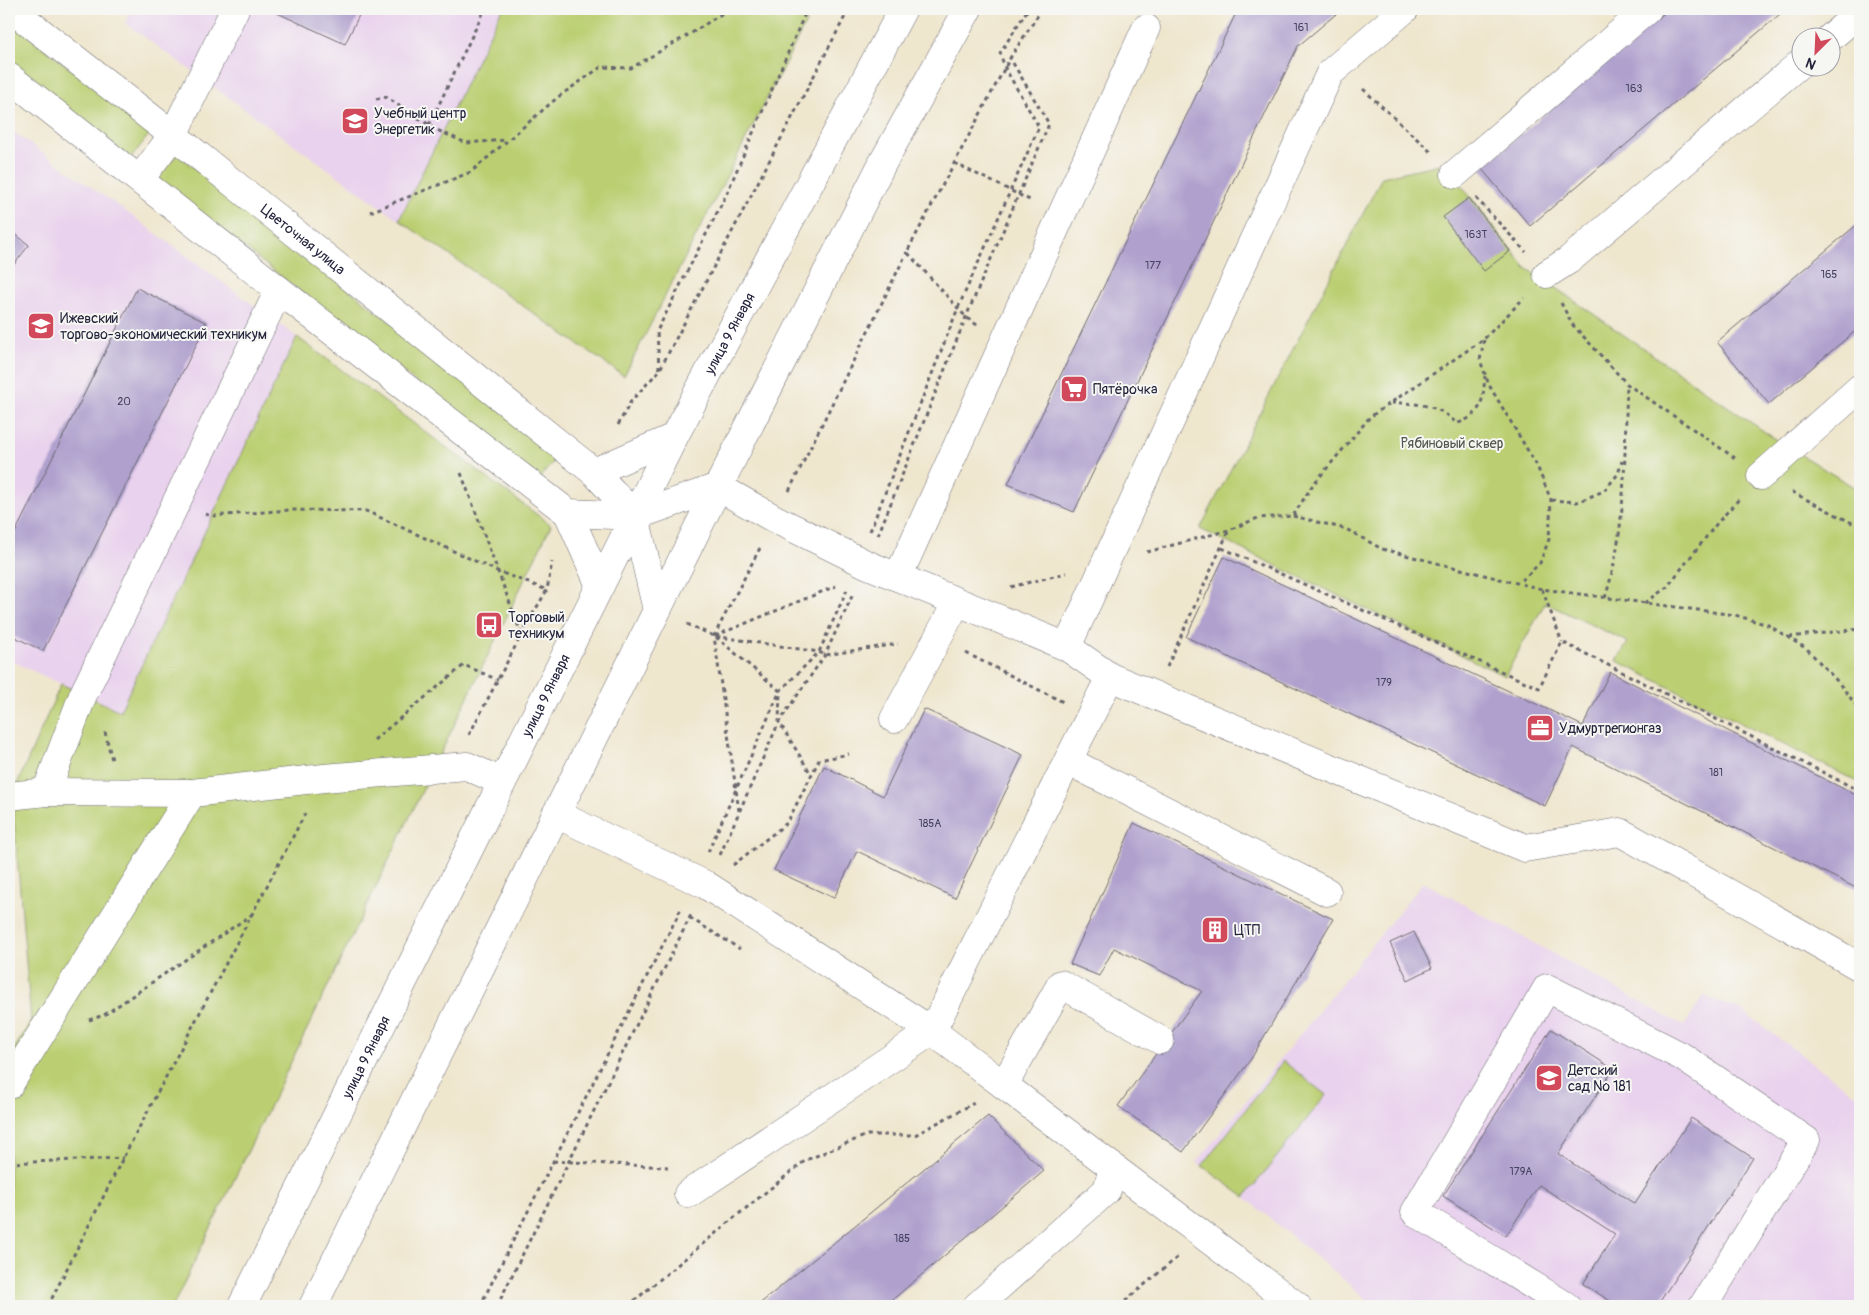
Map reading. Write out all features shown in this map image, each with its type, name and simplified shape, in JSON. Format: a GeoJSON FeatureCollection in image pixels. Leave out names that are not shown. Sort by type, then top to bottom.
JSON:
{"type":"FeatureCollection","features":[{"type":"Feature","properties":{"kind":"main road","name":"Цветочная улица"},"geometry":{"type":"LineString","coordinates":[[11,9],[173,135],[594,472],[635,516]]}},
{"type":"Feature","properties":{"kind":"main road","name":"улица 9 Января"},"geometry":{"type":"LineString","coordinates":[[242,1306],[674,437],[903,9]]}},
{"type":"Feature","properties":{"kind":"main road"},"geometry":{"type":"LineString","coordinates":[[313,1306],[718,488],[882,164],[968,9]]}},
{"type":"Feature","properties":{"kind":"main road"},"geometry":{"type":"LineString","coordinates":[[1066,647],[1330,73],[1405,9]]}},
{"type":"Feature","properties":{"kind":"main road"},"geometry":{"type":"LineString","coordinates":[[1455,174],[1648,9]]}},
{"type":"Feature","properties":{"kind":"main road"},"geometry":{"type":"LineString","coordinates":[[1842,28],[1860,12]]}},
{"type":"Feature","properties":{"kind":"main road"},"geometry":{"type":"LineString","coordinates":[[140,179],[173,135],[231,22]]}},
{"type":"Feature","properties":{"kind":"main road"},"geometry":{"type":"LineString","coordinates":[[898,577],[1146,28]]}},
{"type":"Feature","properties":{"kind":"main road"},"geometry":{"type":"LineString","coordinates":[[1547,274],[1569,260],[1792,70]]}},
{"type":"Feature","properties":{"kind":"main road"},"geometry":{"type":"LineString","coordinates":[[9,77],[279,290],[568,513],[600,586]]}},
{"type":"Feature","properties":{"kind":"main road"},"geometry":{"type":"LineString","coordinates":[[46,792],[83,694],[279,290]]}},
{"type":"Feature","properties":{"kind":"main road"},"geometry":{"type":"LineString","coordinates":[[1761,476],[1860,388]]}},
{"type":"Feature","properties":{"kind":"main road"},"geometry":{"type":"LineString","coordinates":[[594,472],[674,437]]}},
{"type":"Feature","properties":{"kind":"main road"},"geometry":{"type":"LineString","coordinates":[[568,513],[635,516],[718,488],[859,568],[898,577],[1066,647],[1110,677],[1525,848],[1620,832],[1860,967]]}},
{"type":"Feature","properties":{"kind":"main road"},"geometry":{"type":"LineString","coordinates":[[635,516],[657,610]]}},
{"type":"Feature","properties":{"kind":"main road"},"geometry":{"type":"LineString","coordinates":[[894,719],[957,602]]}},
{"type":"Feature","properties":{"kind":"main road"},"geometry":{"type":"LineString","coordinates":[[688,1194],[932,1031],[1110,677]]}},
{"type":"Feature","properties":{"kind":"main road"},"geometry":{"type":"LineString","coordinates":[[1068,761],[1327,892]]}},
{"type":"Feature","properties":{"kind":"main road"},"geometry":{"type":"LineString","coordinates":[[9,796],[46,792],[192,793],[324,778],[467,766],[502,782]]}},
{"type":"Feature","properties":{"kind":"main road"},"geometry":{"type":"LineString","coordinates":[[9,1085],[192,793]]}},
{"type":"Feature","properties":{"kind":"main road"},"geometry":{"type":"LineString","coordinates":[[556,814],[701,882],[932,1031],[1296,1306]]}},
{"type":"Feature","properties":{"kind":"main road"},"geometry":{"type":"LineString","coordinates":[[1004,1085],[1061,984],[1160,1040]]}},
{"type":"Feature","properties":{"kind":"main road"},"geometry":{"type":"LineString","coordinates":[[1558,1304],[1415,1212],[1546,988],[1681,1056],[1806,1140],[1703,1306]]}},
{"type":"Feature","properties":{"kind":"main road"},"geometry":{"type":"LineString","coordinates":[[977,1306],[1107,1190],[1113,1167]]}},
{"type":"Feature","properties":{"kind":"path"},"geometry":{"type":"LineString","coordinates":[[429,125],[485,9]]}},
{"type":"Feature","properties":{"kind":"path"},"geometry":{"type":"LineString","coordinates":[[370,212],[471,172],[558,97],[601,67],[631,68],[729,9]]}},
{"type":"Feature","properties":{"kind":"path"},"geometry":{"type":"LineString","coordinates":[[659,371],[657,331],[726,195],[807,9]]}},
{"type":"Feature","properties":{"kind":"path"},"geometry":{"type":"LineString","coordinates":[[594,472],[631,401],[659,371],[849,9]]}},
{"type":"Feature","properties":{"kind":"path"},"geometry":{"type":"LineString","coordinates":[[480,1306],[554,1161],[739,811],[779,722],[825,655],[958,308],[1039,127],[1004,68],[1000,53],[1028,9]]}},
{"type":"Feature","properties":{"kind":"path"},"geometry":{"type":"LineString","coordinates":[[739,811],[714,636],[775,519],[907,252],[1004,68],[1042,9]]}},
{"type":"Feature","properties":{"kind":"path"},"geometry":{"type":"LineString","coordinates":[[497,1306],[569,1162],[701,882],[736,790],[780,690],[819,652],[859,568],[1049,124],[1010,58]]}},
{"type":"Feature","properties":{"kind":"path"},"geometry":{"type":"LineString","coordinates":[[376,99],[386,97],[437,130],[466,143],[508,140]]}},
{"type":"Feature","properties":{"kind":"path"},"geometry":{"type":"LineString","coordinates":[[954,163],[1062,214]]}},
{"type":"Feature","properties":{"kind":"path"},"geometry":{"type":"LineString","coordinates":[[907,252],[966,317],[1004,343]]}},
{"type":"Feature","properties":{"kind":"path"},"geometry":{"type":"LineString","coordinates":[[1293,516],[1312,486],[1370,417],[1484,339],[1547,274],[1572,324],[1627,384],[1761,476],[1860,527]]}},
{"type":"Feature","properties":{"kind":"path"},"geometry":{"type":"LineString","coordinates":[[1484,339],[1480,360],[1489,385],[1537,466],[1551,500],[1549,539],[1540,563],[1519,583]]}},
{"type":"Feature","properties":{"kind":"path"},"geometry":{"type":"LineString","coordinates":[[1390,403],[1427,406],[1444,412],[1450,420],[1458,423],[1468,420],[1478,412],[1484,393],[1485,374]]}},
{"type":"Feature","properties":{"kind":"path"},"geometry":{"type":"LineString","coordinates":[[1605,598],[1614,571],[1621,518],[1627,384]]}},
{"type":"Feature","properties":{"kind":"path"},"geometry":{"type":"LineString","coordinates":[[1551,500],[1577,502],[1604,491],[1618,474],[1624,456]]}},
{"type":"Feature","properties":{"kind":"path"},"geometry":{"type":"LineString","coordinates":[[459,469],[521,634]]}},
{"type":"Feature","properties":{"kind":"path"},"geometry":{"type":"LineString","coordinates":[[1645,603],[1667,587],[1718,522],[1761,476]]}},
{"type":"Feature","properties":{"kind":"path"},"geometry":{"type":"LineString","coordinates":[[177,501],[212,516],[290,510],[366,511],[498,571],[547,590]]}},
{"type":"Feature","properties":{"kind":"path"},"geometry":{"type":"LineString","coordinates":[[468,738],[521,634],[547,590],[552,563],[550,539],[568,513]]}},
{"type":"Feature","properties":{"kind":"path"},"geometry":{"type":"LineString","coordinates":[[957,602],[1229,530],[1258,518],[1293,516],[1346,530],[1382,549],[1542,589],[1735,615],[1768,625],[1807,649],[1838,682],[1860,710]]}},
{"type":"Feature","properties":{"kind":"path"},"geometry":{"type":"LineString","coordinates":[[1154,695],[1229,530]]}},
{"type":"Feature","properties":{"kind":"path"},"geometry":{"type":"LineString","coordinates":[[1222,548],[1539,688],[1562,642]]}},
{"type":"Feature","properties":{"kind":"path"},"geometry":{"type":"LineString","coordinates":[[714,636],[859,568]]}},
{"type":"Feature","properties":{"kind":"path"},"geometry":{"type":"LineString","coordinates":[[1542,589],[1562,642],[1860,791]]}},
{"type":"Feature","properties":{"kind":"path"},"geometry":{"type":"LineString","coordinates":[[1788,637],[1860,629]]}},
{"type":"Feature","properties":{"kind":"path"},"geometry":{"type":"LineString","coordinates":[[714,636],[780,690]]}},
{"type":"Feature","properties":{"kind":"path"},"geometry":{"type":"LineString","coordinates":[[825,655],[936,638],[1090,716]]}},
{"type":"Feature","properties":{"kind":"path"},"geometry":{"type":"LineString","coordinates":[[370,744],[464,665],[498,680]]}},
{"type":"Feature","properties":{"kind":"path"},"geometry":{"type":"LineString","coordinates":[[780,690],[779,722],[811,775]]}},
{"type":"Feature","properties":{"kind":"path"},"geometry":{"type":"LineString","coordinates":[[701,882],[787,823],[819,760],[849,754]]}},
{"type":"Feature","properties":{"kind":"path"},"geometry":{"type":"LineString","coordinates":[[48,1306],[123,1158],[324,778]]}},
{"type":"Feature","properties":{"kind":"path"},"geometry":{"type":"LineString","coordinates":[[41,1035],[104,1015],[252,915]]}},
{"type":"Feature","properties":{"kind":"path"},"geometry":{"type":"LineString","coordinates":[[628,1306],[735,1216],[806,1160],[867,1135],[915,1135],[981,1100]]}},
{"type":"Feature","properties":{"kind":"path"},"geometry":{"type":"LineString","coordinates":[[9,1163],[123,1158]]}},
{"type":"Feature","properties":{"kind":"path"},"geometry":{"type":"LineString","coordinates":[[554,1161],[675,1167]]}},
{"type":"Feature","properties":{"kind":"path"},"geometry":{"type":"LineString","coordinates":[[1119,1306],[1181,1254]]}},
{"type":"Feature","properties":{"kind":"shaded area","name":"Учебный центр Энергетик"},"geometry":{"type":"Polygon","coordinates":[[[134,9],[502,9],[399,220],[125,23],[134,9]]]}},
{"type":"Feature","properties":{"kind":"shaded area"},"geometry":{"type":"Polygon","coordinates":[[[9,129],[131,215],[297,337],[120,711],[9,660],[9,451],[14,440],[9,436],[9,129]]]}},
{"type":"Feature","properties":{"kind":"shaded area","name":"Детский сад № 181"},"geometry":{"type":"Polygon","coordinates":[[[1423,882],[1684,1026],[1704,996],[1739,1009],[1860,1098],[1860,1306],[1375,1306],[1245,1197],[1197,1162],[1423,882]]]}},
{"type":"Feature","properties":{"kind":"green space"},"geometry":{"type":"Polygon","coordinates":[[[502,9],[813,9],[624,376],[399,220],[502,9]]]}},
{"type":"Feature","properties":{"kind":"green space"},"geometry":{"type":"Polygon","coordinates":[[[9,21],[151,132],[131,158],[9,63],[9,21]]]}},
{"type":"Feature","properties":{"kind":"green space"},"geometry":{"type":"Polygon","coordinates":[[[177,154],[559,455],[539,479],[157,179],[177,154]]]}},
{"type":"Feature","properties":{"kind":"green space","name":"Рябиновый сквер"},"geometry":{"type":"Polygon","coordinates":[[[1444,163],[1525,267],[1778,441],[1860,491],[1860,783],[1617,661],[1628,642],[1545,603],[1505,676],[1200,529],[1382,177],[1444,163]]]}},
{"type":"Feature","properties":{"kind":"green space"},"geometry":{"type":"Polygon","coordinates":[[[297,337],[551,525],[173,1306],[9,1306],[9,1058],[31,1021],[12,796],[61,684],[120,711],[297,337]]]}},
{"type":"Feature","properties":{"kind":"green space"},"geometry":{"type":"Polygon","coordinates":[[[1283,1061],[1326,1095],[1245,1197],[1202,1166],[1283,1061]]]}},
{"type":"Feature","properties":{"kind":"building"},"geometry":{"type":"Polygon","coordinates":[[[274,9],[362,9],[345,44],[273,11],[274,9]]]}},
{"type":"Feature","properties":{"kind":"building"},"geometry":{"type":"Polygon","coordinates":[[[1238,9],[1342,9],[1298,46],[1074,512],[1008,484],[1238,9]]]}},
{"type":"Feature","properties":{"kind":"building"},"geometry":{"type":"Polygon","coordinates":[[[1669,9],[1786,9],[1530,226],[1481,168],[1669,9]]]}},
{"type":"Feature","properties":{"kind":"building"},"geometry":{"type":"Polygon","coordinates":[[[1469,198],[1510,251],[1484,271],[1443,217],[1469,198]]]}},
{"type":"Feature","properties":{"kind":"building"},"geometry":{"type":"Polygon","coordinates":[[[1860,222],[1860,327],[1769,404],[1717,342],[1860,222]]]}},
{"type":"Feature","properties":{"kind":"building"},"geometry":{"type":"Polygon","coordinates":[[[9,229],[29,245],[9,271],[9,229]]]}},
{"type":"Feature","properties":{"kind":"building"},"geometry":{"type":"Polygon","coordinates":[[[137,288],[207,323],[43,651],[9,634],[9,545],[137,288]]]}},
{"type":"Feature","properties":{"kind":"building"},"geometry":{"type":"Polygon","coordinates":[[[1224,557],[1583,726],[1610,672],[1860,797],[1860,890],[1573,747],[1545,806],[1186,637],[1224,557]]]}},
{"type":"Feature","properties":{"kind":"building"},"geometry":{"type":"Polygon","coordinates":[[[924,709],[1023,755],[955,898],[857,851],[834,898],[774,870],[824,766],[883,796],[924,709]]]}},
{"type":"Feature","properties":{"kind":"building"},"geometry":{"type":"Polygon","coordinates":[[[1134,823],[1333,919],[1251,1059],[1183,1152],[1118,1106],[1202,991],[1114,948],[1099,976],[1070,964],[1134,823]]]}},
{"type":"Feature","properties":{"kind":"building"},"geometry":{"type":"Polygon","coordinates":[[[1414,932],[1432,968],[1408,980],[1390,943],[1414,932]]]}},
{"type":"Feature","properties":{"kind":"building"},"geometry":{"type":"Polygon","coordinates":[[[1551,1029],[1613,1069],[1558,1154],[1635,1204],[1691,1118],[1753,1158],[1657,1306],[1618,1306],[1583,1284],[1615,1234],[1539,1185],[1506,1236],[1443,1196],[1551,1029]]]}},
{"type":"Feature","properties":{"kind":"building"},"geometry":{"type":"Polygon","coordinates":[[[988,1116],[1044,1171],[885,1306],[757,1306],[988,1116]]]}},
{"type":"Feature","properties":{"kind":"place","name":"Учебный центр Энергетик"},"geometry":{"type":"Point","coordinates":[355,121]}},
{"type":"Feature","properties":{"kind":"place","name":"Ижевский торгово-экономический техникум"},"geometry":{"type":"Point","coordinates":[41,326]}},
{"type":"Feature","properties":{"kind":"place","name":"Пятёрочка"},"geometry":{"type":"Point","coordinates":[1074,389]}},
{"type":"Feature","properties":{"kind":"place","name":"Торговый техникум"},"geometry":{"type":"Point","coordinates":[489,625]}},
{"type":"Feature","properties":{"kind":"place","name":"Удмуртрегионгаз"},"geometry":{"type":"Point","coordinates":[1540,728]}},
{"type":"Feature","properties":{"kind":"place","name":"ЦТП"},"geometry":{"type":"Point","coordinates":[1215,930]}},
{"type":"Feature","properties":{"kind":"place","name":"Детский сад № 181"},"geometry":{"type":"Point","coordinates":[1549,1078]}}]}
